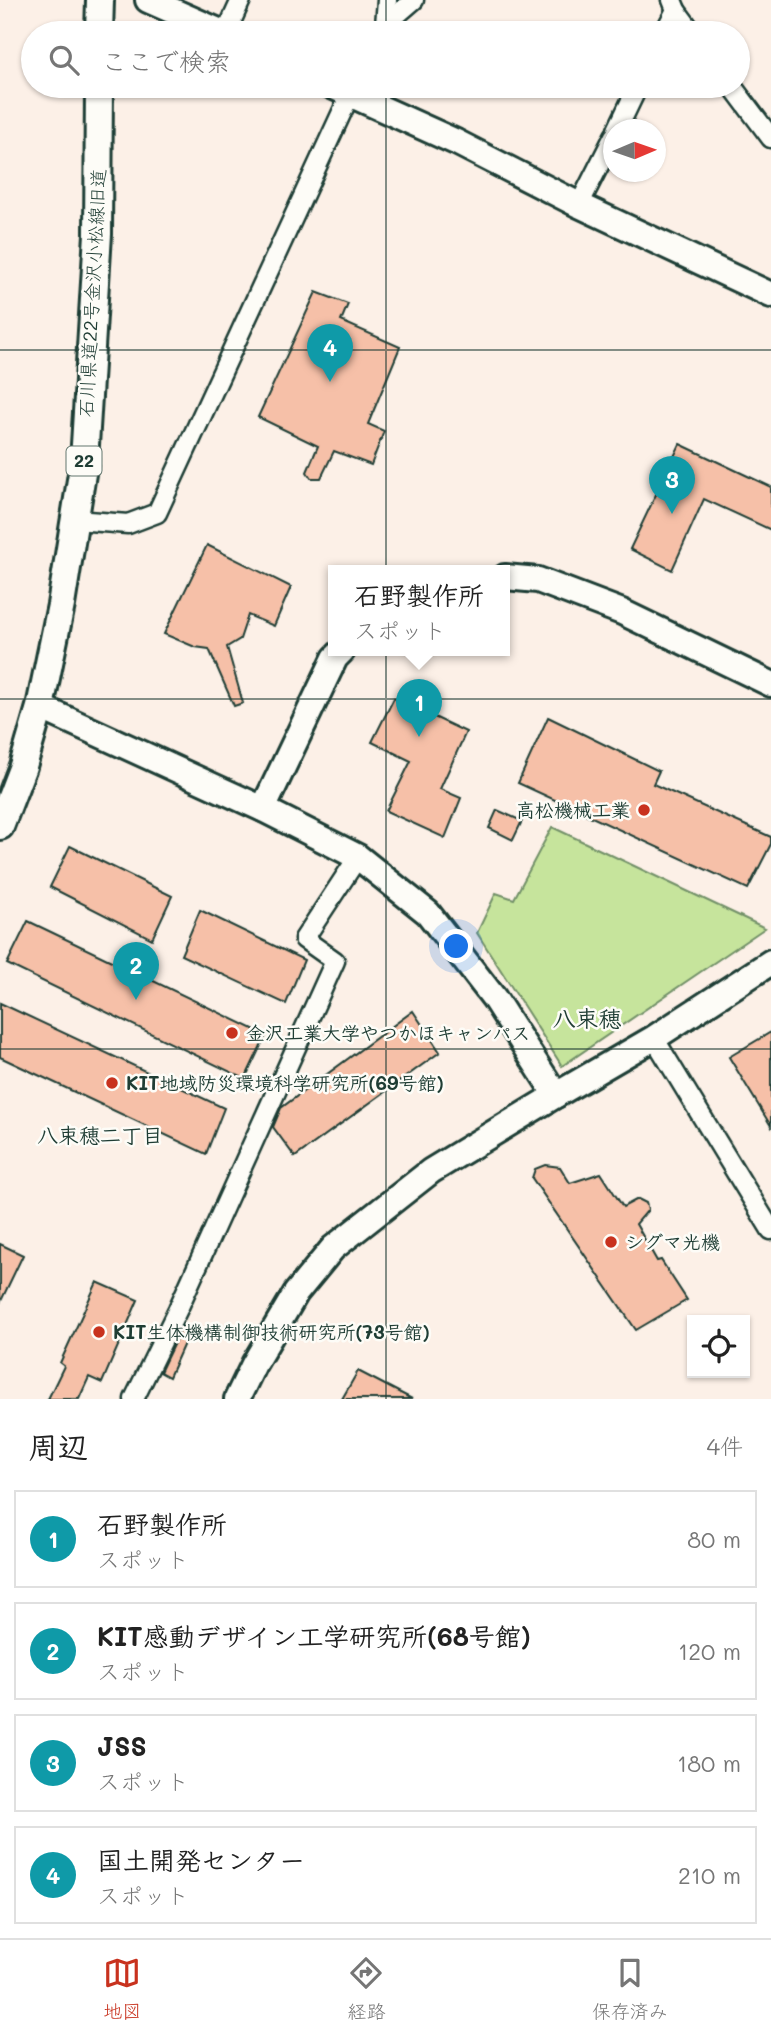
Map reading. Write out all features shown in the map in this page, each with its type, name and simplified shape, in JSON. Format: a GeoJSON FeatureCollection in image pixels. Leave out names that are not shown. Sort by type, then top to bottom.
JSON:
{"type":"FeatureCollection","features":[{"type":"Feature","properties":{"kind":"main road"},"geometry":{"type":"LineString","coordinates":[[99,21],[100,0]]}},
{"type":"Feature","properties":{"kind":"main road","name":"石川県道22号金沢小松線旧道"},"geometry":{"type":"LineString","coordinates":[[0,826],[23,766],[40,707],[61,605],[84,461],[98,234],[99,98]]}},
{"type":"Feature","properties":{"kind":"street"},"geometry":{"type":"LineString","coordinates":[[148,0],[197,21]]}},
{"type":"Feature","properties":{"kind":"street"},"geometry":{"type":"LineString","coordinates":[[231,21],[241,0]]}},
{"type":"Feature","properties":{"kind":"street"},"geometry":{"type":"LineString","coordinates":[[384,21],[387,0]]}},
{"type":"Feature","properties":{"kind":"street"},"geometry":{"type":"LineString","coordinates":[[392,21],[414,0]]}},
{"type":"Feature","properties":{"kind":"street"},"geometry":{"type":"LineString","coordinates":[[674,5],[685,21]]}},
{"type":"Feature","properties":{"kind":"street"},"geometry":{"type":"LineString","coordinates":[[75,520],[128,524],[157,513],[341,98]]}},
{"type":"Feature","properties":{"kind":"street"},"geometry":{"type":"LineString","coordinates":[[364,98],[579,205],[770,292]]}},
{"type":"Feature","properties":{"kind":"street"},"geometry":{"type":"LineString","coordinates":[[622,119],[632,98]]}},
{"type":"Feature","properties":{"kind":"street"},"geometry":{"type":"LineString","coordinates":[[741,98],[771,138]]}},
{"type":"Feature","properties":{"kind":"street"},"geometry":{"type":"LineString","coordinates":[[579,205],[603,158]]}},
{"type":"Feature","properties":{"kind":"street"},"geometry":{"type":"LineString","coordinates":[[510,577],[538,580],[622,612],[771,684]]}},
{"type":"Feature","properties":{"kind":"street"},"geometry":{"type":"LineString","coordinates":[[263,809],[337,656]]}},
{"type":"Feature","properties":{"kind":"street"},"geometry":{"type":"LineString","coordinates":[[40,707],[263,809],[358,857],[428,913],[494,998],[556,1095]]}},
{"type":"Feature","properties":{"kind":"street"},"geometry":{"type":"LineString","coordinates":[[134,1399],[178,1309],[335,961],[304,939],[358,857]]}},
{"type":"Feature","properties":{"kind":"street"},"geometry":{"type":"LineString","coordinates":[[237,1399],[254,1364],[296,1293],[333,1248],[431,1171],[654,1038],[771,962]]}},
{"type":"Feature","properties":{"kind":"street"},"geometry":{"type":"LineString","coordinates":[[654,1038],[771,1230]]}},
{"type":"Feature","properties":{"kind":"green space"},"geometry":{"type":"Polygon","coordinates":[[[552,827],[765,928],[562,1066],[477,933],[496,893],[514,899],[552,827]]]}},
{"type":"Feature","properties":{"kind":"building"},"geometry":{"type":"Polygon","coordinates":[[[316,292],[348,304],[341,321],[400,347],[368,424],[384,431],[371,465],[334,451],[321,478],[311,478],[307,472],[318,446],[258,417],[316,292]]]}},
{"type":"Feature","properties":{"kind":"building"},"geometry":{"type":"Polygon","coordinates":[[[680,444],[771,487],[771,530],[704,499],[672,570],[630,549],[680,444]]]}},
{"type":"Feature","properties":{"kind":"building"},"geometry":{"type":"Polygon","coordinates":[[[207,545],[291,587],[274,626],[248,615],[240,639],[227,647],[243,703],[234,706],[209,649],[195,647],[164,634],[207,545]]]}},
{"type":"Feature","properties":{"kind":"building"},"geometry":{"type":"Polygon","coordinates":[[[394,698],[466,732],[440,789],[461,798],[445,838],[386,811],[411,761],[372,742],[394,698]]]}},
{"type":"Feature","properties":{"kind":"building","name":"高松機械工業"},"geometry":{"type":"Polygon","coordinates":[[[548,717],[659,771],[653,784],[771,837],[771,844],[748,889],[518,783],[548,717]]]}},
{"type":"Feature","properties":{"kind":"building"},"geometry":{"type":"Polygon","coordinates":[[[497,810],[522,821],[513,840],[489,828],[497,810]]]}},
{"type":"Feature","properties":{"kind":"building"},"geometry":{"type":"Polygon","coordinates":[[[70,846],[172,896],[152,939],[50,887],[70,846]]]}},
{"type":"Feature","properties":{"kind":"building"},"geometry":{"type":"Polygon","coordinates":[[[200,910],[304,960],[286,1004],[181,955],[200,910]]]}},
{"type":"Feature","properties":{"kind":"building"},"geometry":{"type":"Polygon","coordinates":[[[28,921],[266,1035],[245,1079],[7,964],[28,921]]]}},
{"type":"Feature","properties":{"kind":"building","name":"KIT地域防災環境科学研究所(69号館)"},"geometry":{"type":"Polygon","coordinates":[[[0,1003],[224,1108],[206,1154],[0,1057],[0,1003]]]}},
{"type":"Feature","properties":{"kind":"building"},"geometry":{"type":"Polygon","coordinates":[[[413,1011],[440,1052],[295,1157],[273,1127],[281,1108],[413,1011]]]}},
{"type":"Feature","properties":{"kind":"building"},"geometry":{"type":"Polygon","coordinates":[[[771,1032],[771,1126],[729,1057],[771,1032]]]}},
{"type":"Feature","properties":{"kind":"building","name":"シグマ光機"},"geometry":{"type":"Polygon","coordinates":[[[545,1165],[560,1167],[570,1183],[601,1173],[623,1207],[638,1199],[646,1203],[648,1210],[636,1224],[657,1261],[661,1260],[687,1300],[636,1330],[532,1178],[535,1169],[545,1165]]]}},
{"type":"Feature","properties":{"kind":"building"},"geometry":{"type":"Polygon","coordinates":[[[0,1244],[23,1255],[0,1303],[0,1244]]]}},
{"type":"Feature","properties":{"kind":"building","name":"KIT生体機構制御技術研究所(73号館)"},"geometry":{"type":"Polygon","coordinates":[[[97,1282],[138,1300],[102,1383],[89,1377],[79,1399],[48,1399],[64,1366],[60,1363],[97,1282]]]}},
{"type":"Feature","properties":{"kind":"building"},"geometry":{"type":"Polygon","coordinates":[[[182,1326],[190,1330],[169,1377],[160,1372],[182,1326]]]}},
{"type":"Feature","properties":{"kind":"building"},"geometry":{"type":"Polygon","coordinates":[[[358,1371],[412,1399],[342,1399],[358,1371]]]}},
{"type":"Feature","properties":{"kind":"place","name":"国土開発センター"},"geometry":{"type":"Point","coordinates":[330,382]}},
{"type":"Feature","properties":{"kind":"place","name":"JSS"},"geometry":{"type":"Point","coordinates":[672,514]}},
{"type":"Feature","properties":{"kind":"place","name":"石野製作所"},"geometry":{"type":"Point","coordinates":[419,737]}},
{"type":"Feature","properties":{"kind":"place","name":"高松機械工業"},"geometry":{"type":"Point","coordinates":[644,810]}},
{"type":"Feature","properties":{"kind":"place","name":"KIT感動デザイン工学研究所(68号館)"},"geometry":{"type":"Point","coordinates":[136,1000]}},
{"type":"Feature","properties":{"kind":"place","name":"金沢工業大学やつかほキャンパス"},"geometry":{"type":"Point","coordinates":[232,1033]}},
{"type":"Feature","properties":{"kind":"place","name":"KIT地域防災環境科学研究所(69号館)"},"geometry":{"type":"Point","coordinates":[112,1083]}},
{"type":"Feature","properties":{"kind":"place","name":"シグマ光機"},"geometry":{"type":"Point","coordinates":[611,1242]}},
{"type":"Feature","properties":{"kind":"place","name":"KIT生体機構制御技術研究所(73号館)"},"geometry":{"type":"Point","coordinates":[99,1332]}},
{"type":"Feature","properties":{"kind":"district","name":"八束穂"},"geometry":{"type":"Point","coordinates":[587,1019]}},
{"type":"Feature","properties":{"kind":"district","name":"八束穂二丁目"},"geometry":{"type":"Point","coordinates":[100,1136]}}]}
